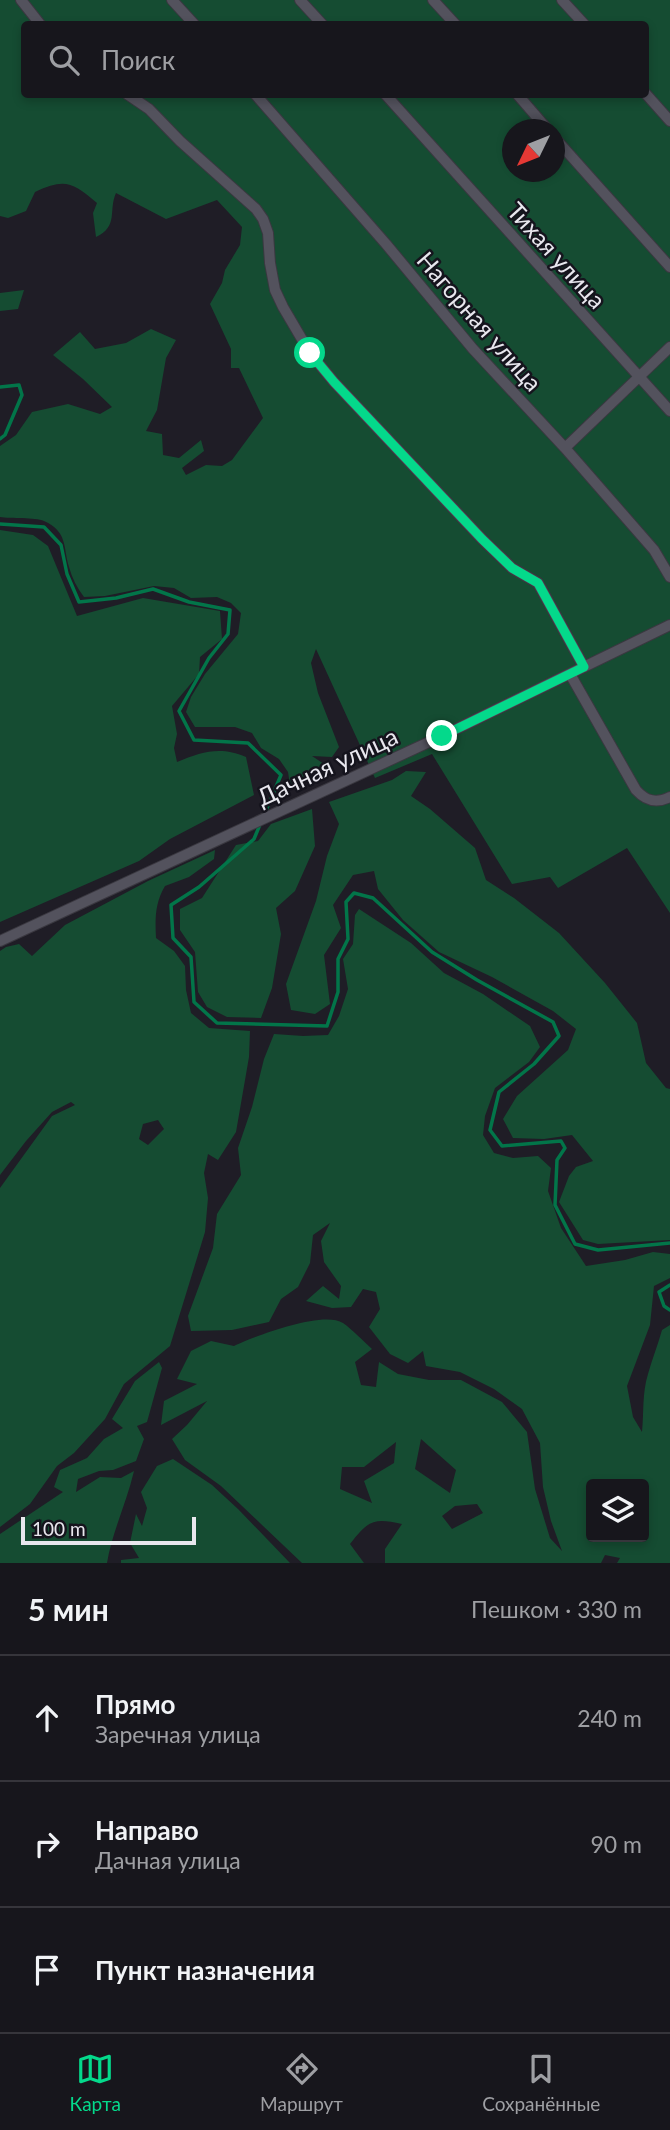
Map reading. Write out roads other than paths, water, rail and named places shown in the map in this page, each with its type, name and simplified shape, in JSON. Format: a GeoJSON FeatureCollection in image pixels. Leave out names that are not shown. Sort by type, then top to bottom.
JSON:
{"type":"FeatureCollection","features":[{"type":"Feature","properties":{"kind":"street"},"geometry":{"type":"LineString","coordinates":[[21,0],[38,21]]}},
{"type":"Feature","properties":{"kind":"street"},"geometry":{"type":"LineString","coordinates":[[172,0],[191,21]]}},
{"type":"Feature","properties":{"kind":"street"},"geometry":{"type":"LineString","coordinates":[[300,0],[319,21]]}},
{"type":"Feature","properties":{"kind":"street"},"geometry":{"type":"LineString","coordinates":[[433,0],[452,21]]}},
{"type":"Feature","properties":{"kind":"street"},"geometry":{"type":"LineString","coordinates":[[562,0],[581,21]]}},
{"type":"Feature","properties":{"kind":"street"},"geometry":{"type":"LineString","coordinates":[[649,97],[670,121]]}},
{"type":"Feature","properties":{"kind":"street"},"geometry":{"type":"LineString","coordinates":[[133,98],[149,109],[180,141],[256,209],[268,233],[275,290],[310,353],[482,539],[512,568],[538,583],[584,667]]}},
{"type":"Feature","properties":{"kind":"street","name":"Нагорная улица"},"geometry":{"type":"LineString","coordinates":[[258,98],[473,349],[565,448],[654,550],[670,577]]}},
{"type":"Feature","properties":{"kind":"street","name":"Тихая улица"},"geometry":{"type":"LineString","coordinates":[[389,98],[670,411]]}},
{"type":"Feature","properties":{"kind":"street"},"geometry":{"type":"LineString","coordinates":[[520,98],[539,119]]}},
{"type":"Feature","properties":{"kind":"street"},"geometry":{"type":"LineString","coordinates":[[565,148],[670,267]]}},
{"type":"Feature","properties":{"kind":"street"},"geometry":{"type":"LineString","coordinates":[[565,448],[670,347]]}},
{"type":"Feature","properties":{"kind":"street","name":"Дачная улица"},"geometry":{"type":"LineString","coordinates":[[0,941],[429,742],[670,625]]}},
{"type":"Feature","properties":{"kind":"street"},"geometry":{"type":"LineString","coordinates":[[570,674],[643,799],[654,802],[670,797]]}},
{"type":"Feature","properties":{"kind":"waterway"},"geometry":{"type":"LineString","coordinates":[[0,387],[19,385],[22,395],[5,435],[0,439]]}},
{"type":"Feature","properties":{"kind":"waterway"},"geometry":{"type":"LineString","coordinates":[[0,524],[44,527],[61,545],[67,574],[79,602],[116,598],[153,589],[189,602],[230,610],[228,634],[209,658],[179,711],[194,740],[248,743],[281,775],[264,815]]}},
{"type":"Feature","properties":{"kind":"waterway"},"geometry":{"type":"LineString","coordinates":[[261,822],[254,839],[199,887],[171,905],[173,938],[191,957],[194,1002],[217,1023],[327,1026],[338,992],[338,959],[348,939],[346,902],[354,893],[373,898],[432,952],[553,1022],[559,1036],[534,1064],[499,1092],[490,1130],[502,1146],[561,1141],[565,1148],[557,1160],[555,1205],[575,1244],[598,1250],[670,1243]]}},
{"type":"Feature","properties":{"kind":"waterway"},"geometry":{"type":"LineString","coordinates":[[670,1285],[659,1292],[664,1306],[670,1310]]}}]}
